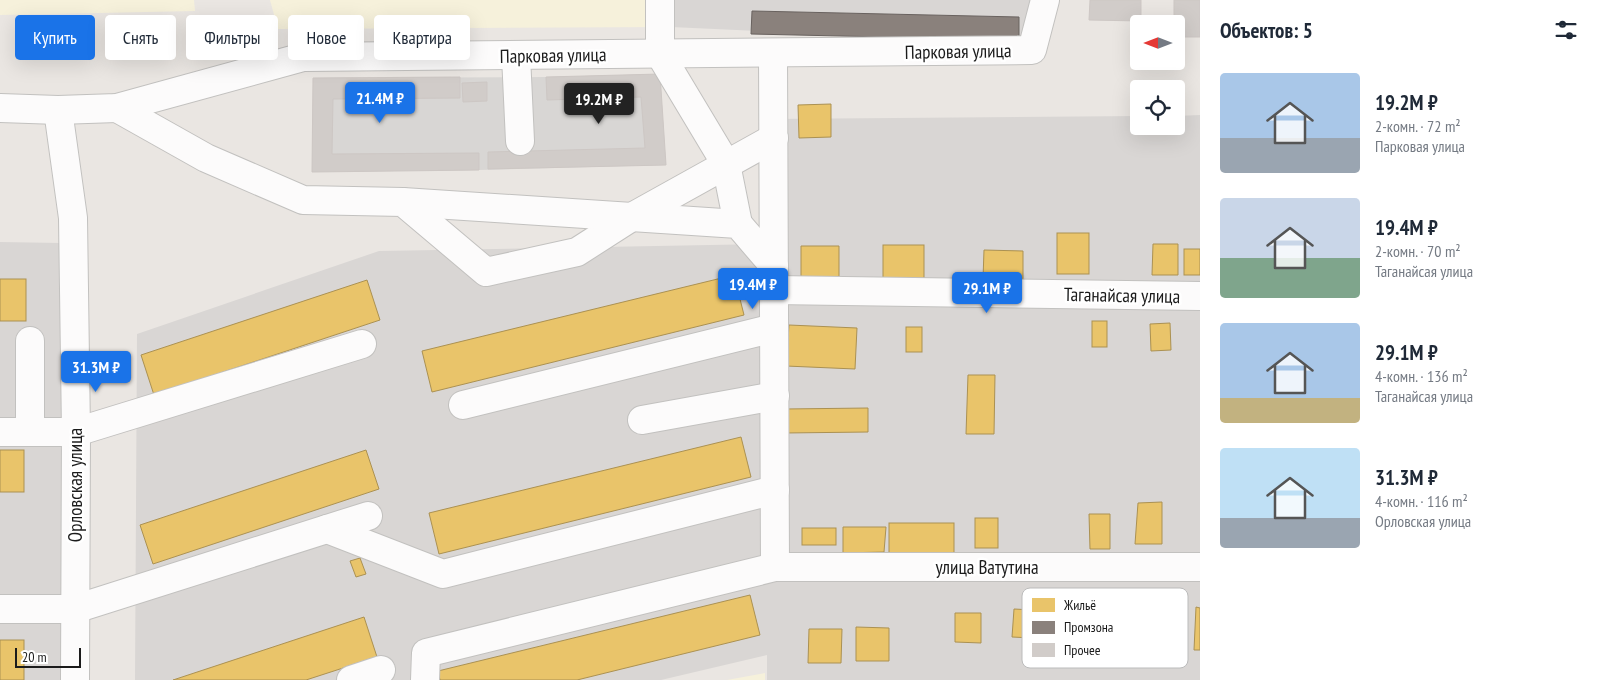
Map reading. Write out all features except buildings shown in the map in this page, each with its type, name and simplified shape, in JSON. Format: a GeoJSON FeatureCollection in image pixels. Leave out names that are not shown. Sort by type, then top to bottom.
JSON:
{"type":"FeatureCollection","features":[{"type":"Feature","properties":{"kind":"street"},"geometry":{"type":"LineString","coordinates":[[660,0],[660,54],[726,164],[738,224],[774,278]]}},
{"type":"Feature","properties":{"kind":"street","name":"Парковая улица"},"geometry":{"type":"LineString","coordinates":[[0,108],[58,110],[117,108],[303,57],[1032,50],[1044,0]]}},
{"type":"Feature","properties":{"kind":"street"},"geometry":{"type":"LineString","coordinates":[[773,53],[775,567]]}},
{"type":"Feature","properties":{"kind":"street"},"geometry":{"type":"LineString","coordinates":[[516,56],[520,141]]}},
{"type":"Feature","properties":{"kind":"street"},"geometry":{"type":"LineString","coordinates":[[117,108],[206,158],[303,200],[403,202],[738,224]]}},
{"type":"Feature","properties":{"kind":"street","name":"Орловская улица"},"geometry":{"type":"LineString","coordinates":[[58,110],[73,218],[76,432],[75,680]]}},
{"type":"Feature","properties":{"kind":"street"},"geometry":{"type":"LineString","coordinates":[[403,202],[486,272],[577,252],[630,218],[774,138]]}},
{"type":"Feature","properties":{"kind":"street","name":"Таганайсая улица"},"geometry":{"type":"LineString","coordinates":[[774,278],[1200,296]]}},
{"type":"Feature","properties":{"kind":"street"},"geometry":{"type":"LineString","coordinates":[[463,406],[774,328]]}},
{"type":"Feature","properties":{"kind":"street"},"geometry":{"type":"LineString","coordinates":[[30,341],[9,430],[76,432],[362,344]]}},
{"type":"Feature","properties":{"kind":"street"},"geometry":{"type":"LineString","coordinates":[[642,420],[775,396]]}},
{"type":"Feature","properties":{"kind":"street"},"geometry":{"type":"LineString","coordinates":[[327,529],[443,574],[775,490]]}},
{"type":"Feature","properties":{"kind":"street"},"geometry":{"type":"LineString","coordinates":[[0,609],[75,609],[368,516]]}},
{"type":"Feature","properties":{"kind":"street","name":"улица Ватутина"},"geometry":{"type":"LineString","coordinates":[[425,680],[426,652],[775,567],[1200,567]]}},
{"type":"Feature","properties":{"kind":"street"},"geometry":{"type":"LineString","coordinates":[[351,680],[381,670]]}},
{"type":"Feature","properties":{"kind":"shaded area"},"geometry":{"type":"Polygon","coordinates":[[[0,0],[194,0],[195,11],[0,15],[0,0]]]}},
{"type":"Feature","properties":{"kind":"shaded area"},"geometry":{"type":"Polygon","coordinates":[[[270,0],[671,0],[671,27],[470,28],[470,15],[374,15],[374,29],[364,29],[364,15],[288,15],[288,29],[278,29],[278,15],[274,15],[270,0]]]}},
{"type":"Feature","properties":{"kind":"shaded area"},"geometry":{"type":"Polygon","coordinates":[[[671,0],[1034,0],[1024,43],[671,27],[671,0]]]}},
{"type":"Feature","properties":{"kind":"shaded area"},"geometry":{"type":"Polygon","coordinates":[[[660,74],[666,165],[312,172],[313,78],[546,77],[660,74]]]}},
{"type":"Feature","properties":{"kind":"shaded area"},"geometry":{"type":"Polygon","coordinates":[[[1200,115],[1200,680],[767,680],[767,655],[661,680],[135,680],[137,334],[379,251],[770,244],[771,119],[1130,116],[1130,135],[1185,135],[1185,116],[1200,115]]]}},
{"type":"Feature","properties":{"kind":"shaded area"},"geometry":{"type":"Polygon","coordinates":[[[0,242],[61,243],[61,680],[0,680],[0,242]]]}},
{"type":"Feature","properties":{"kind":"shaded area"},"geometry":{"type":"Polygon","coordinates":[[[765,673],[765,680],[727,680],[765,673]]]}}]}
